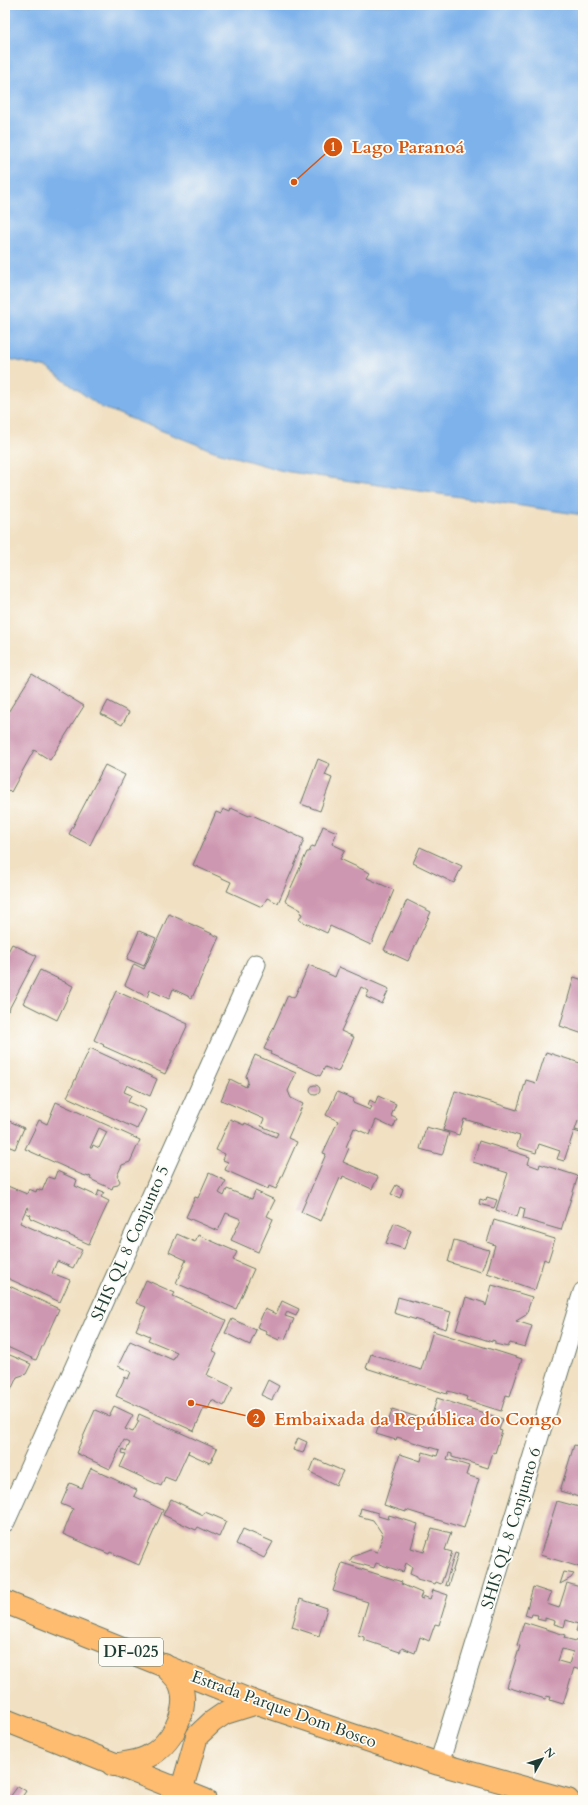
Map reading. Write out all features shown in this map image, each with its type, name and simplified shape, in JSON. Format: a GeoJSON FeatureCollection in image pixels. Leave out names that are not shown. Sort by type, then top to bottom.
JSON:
{"type":"FeatureCollection","features":[{"type":"Feature","properties":{"kind":"main road","name":"Estrada Parque Dom Bosco"},"geometry":{"type":"LineString","coordinates":[[5,1602],[257,1703],[439,1764],[568,1800]]}},
{"type":"Feature","properties":{"kind":"main road"},"geometry":{"type":"LineString","coordinates":[[113,1765],[145,1758],[161,1749],[171,1736],[179,1720],[182,1703],[180,1684],[164,1665]]}},
{"type":"Feature","properties":{"kind":"main road"},"geometry":{"type":"LineString","coordinates":[[181,1792],[197,1736],[212,1722],[225,1713],[257,1703]]}},
{"type":"Feature","properties":{"kind":"main road"},"geometry":{"type":"LineString","coordinates":[[5,1720],[113,1765],[205,1800]]}},
{"type":"Feature","properties":{"kind":"street","name":"SHIS QL 8 Conjunto 5"},"geometry":{"type":"LineString","coordinates":[[5,1522],[256,964]]}},
{"type":"Feature","properties":{"kind":"street","name":"SHIS QL 8 Conjunto 6"},"geometry":{"type":"LineString","coordinates":[[439,1764],[583,1292]]}},
{"type":"Feature","properties":{"kind":"water"},"geometry":{"type":"Polygon","coordinates":[[[5,5],[583,5],[583,515],[283,471],[214,451],[101,407],[47,368],[5,358],[5,5]]]}},
{"type":"Feature","properties":{"kind":"building"},"geometry":{"type":"Polygon","coordinates":[[[32,674],[84,706],[50,760],[34,750],[11,792],[9,790],[5,793],[5,717],[32,674]]]}},
{"type":"Feature","properties":{"kind":"building"},"geometry":{"type":"Polygon","coordinates":[[[108,701],[129,712],[122,725],[101,714],[108,701]]]}},
{"type":"Feature","properties":{"kind":"building"},"geometry":{"type":"Polygon","coordinates":[[[318,759],[330,764],[325,775],[332,778],[320,811],[301,804],[318,759]]]}},
{"type":"Feature","properties":{"kind":"building"},"geometry":{"type":"Polygon","coordinates":[[[105,765],[125,775],[90,845],[69,834],[105,765]]]}},
{"type":"Feature","properties":{"kind":"building"},"geometry":{"type":"Polygon","coordinates":[[[231,808],[249,816],[250,814],[304,839],[301,850],[278,903],[267,898],[262,907],[227,891],[231,882],[193,865],[216,812],[221,814],[223,809],[230,812],[231,808]]]}},
{"type":"Feature","properties":{"kind":"building"},"geometry":{"type":"Polygon","coordinates":[[[323,826],[337,832],[332,844],[345,850],[340,859],[370,873],[367,878],[394,890],[371,945],[330,926],[327,933],[299,920],[302,914],[300,913],[301,910],[285,901],[307,852],[309,852],[312,846],[315,847],[323,826]]]}},
{"type":"Feature","properties":{"kind":"building"},"geometry":{"type":"Polygon","coordinates":[[[420,847],[462,866],[454,883],[413,863],[420,847]]]}},
{"type":"Feature","properties":{"kind":"building"},"geometry":{"type":"Polygon","coordinates":[[[407,900],[431,912],[408,961],[384,950],[407,900]]]}},
{"type":"Feature","properties":{"kind":"building"},"geometry":{"type":"Polygon","coordinates":[[[169,914],[219,937],[192,998],[173,989],[169,999],[150,990],[147,997],[125,985],[134,964],[144,969],[169,914]]]}},
{"type":"Feature","properties":{"kind":"building"},"geometry":{"type":"Polygon","coordinates":[[[139,931],[156,938],[144,966],[127,959],[139,931]]]}},
{"type":"Feature","properties":{"kind":"building"},"geometry":{"type":"Polygon","coordinates":[[[12,944],[37,956],[8,1011],[5,1010],[5,957],[12,944]]]}},
{"type":"Feature","properties":{"kind":"building"},"geometry":{"type":"Polygon","coordinates":[[[309,965],[335,977],[339,967],[389,989],[382,1004],[366,997],[369,991],[361,987],[341,1031],[354,1037],[338,1072],[325,1067],[320,1076],[270,1054],[271,1052],[264,1049],[288,995],[294,998],[309,965]]]}},
{"type":"Feature","properties":{"kind":"building"},"geometry":{"type":"Polygon","coordinates":[[[40,970],[73,986],[57,1020],[23,1003],[40,970]]]}},
{"type":"Feature","properties":{"kind":"building"},"geometry":{"type":"Polygon","coordinates":[[[574,977],[583,980],[583,1034],[560,1026],[574,977]]]}},
{"type":"Feature","properties":{"kind":"building"},"geometry":{"type":"Polygon","coordinates":[[[116,991],[188,1024],[165,1074],[103,1046],[104,1045],[94,1040],[116,991]]]}},
{"type":"Feature","properties":{"kind":"building"},"geometry":{"type":"Polygon","coordinates":[[[90,1048],[157,1079],[150,1096],[127,1085],[124,1092],[131,1095],[128,1102],[146,1110],[137,1129],[67,1097],[90,1048]]]}},
{"type":"Feature","properties":{"kind":"building"},"geometry":{"type":"Polygon","coordinates":[[[546,1052],[583,1064],[583,1103],[581,1109],[583,1109],[583,1123],[578,1121],[575,1130],[583,1132],[583,1134],[574,1131],[564,1161],[557,1159],[560,1151],[539,1144],[536,1153],[520,1148],[517,1146],[520,1136],[464,1119],[459,1135],[443,1130],[455,1091],[517,1110],[526,1080],[536,1083],[546,1052]]]}},
{"type":"Feature","properties":{"kind":"building"},"geometry":{"type":"Polygon","coordinates":[[[255,1055],[296,1073],[288,1091],[291,1098],[303,1104],[288,1138],[297,1142],[276,1189],[269,1186],[268,1189],[225,1170],[228,1162],[223,1160],[225,1154],[216,1150],[230,1119],[244,1125],[245,1123],[276,1137],[278,1133],[261,1126],[264,1119],[221,1100],[230,1079],[246,1087],[248,1082],[246,1076],[255,1055]]]}},
{"type":"Feature","properties":{"kind":"building"},"geometry":{"type":"Polygon","coordinates":[[[313,1085],[317,1085],[319,1086],[319,1094],[313,1095],[310,1092],[310,1088],[313,1085]]]}},
{"type":"Feature","properties":{"kind":"building"},"geometry":{"type":"Polygon","coordinates":[[[337,1092],[354,1099],[353,1103],[370,1110],[372,1107],[368,1105],[370,1100],[375,1103],[378,1096],[396,1104],[391,1116],[397,1119],[393,1128],[376,1120],[370,1135],[354,1128],[346,1147],[349,1148],[343,1162],[378,1177],[372,1189],[343,1176],[342,1179],[340,1178],[321,1221],[301,1212],[326,1154],[323,1153],[338,1121],[326,1115],[337,1092]]]}},
{"type":"Feature","properties":{"kind":"building"},"geometry":{"type":"Polygon","coordinates":[[[56,1102],[140,1140],[130,1162],[122,1165],[117,1176],[120,1181],[118,1185],[113,1186],[112,1189],[90,1179],[91,1177],[89,1176],[80,1174],[25,1149],[39,1120],[47,1124],[56,1102]],[[99,1128],[90,1148],[92,1148],[93,1145],[99,1148],[107,1132],[99,1128]]]}},
{"type":"Feature","properties":{"kind":"building"},"geometry":{"type":"Polygon","coordinates":[[[5,1119],[24,1128],[15,1149],[5,1145],[5,1119]]]}},
{"type":"Feature","properties":{"kind":"building"},"geometry":{"type":"Polygon","coordinates":[[[426,1127],[449,1133],[442,1155],[420,1149],[426,1127]]]}},
{"type":"Feature","properties":{"kind":"building"},"geometry":{"type":"Polygon","coordinates":[[[479,1141],[530,1157],[528,1164],[539,1168],[540,1164],[578,1176],[561,1230],[523,1219],[525,1209],[520,1207],[517,1217],[496,1210],[508,1173],[473,1162],[479,1141]]]}},
{"type":"Feature","properties":{"kind":"building"},"geometry":{"type":"Polygon","coordinates":[[[57,1171],[77,1180],[75,1186],[97,1196],[99,1190],[104,1192],[101,1197],[109,1201],[89,1244],[30,1218],[31,1215],[26,1213],[29,1208],[27,1207],[20,1223],[82,1250],[73,1268],[57,1261],[52,1273],[70,1280],[60,1302],[5,1277],[5,1185],[27,1194],[29,1189],[36,1192],[37,1189],[42,1191],[48,1177],[54,1179],[57,1171]]]}},
{"type":"Feature","properties":{"kind":"building"},"geometry":{"type":"Polygon","coordinates":[[[209,1173],[226,1181],[219,1193],[224,1196],[227,1189],[252,1199],[255,1191],[275,1200],[267,1216],[273,1219],[258,1252],[231,1240],[241,1219],[226,1213],[218,1231],[186,1217],[195,1197],[198,1198],[209,1173]]]}},
{"type":"Feature","properties":{"kind":"building"},"geometry":{"type":"Polygon","coordinates":[[[396,1185],[403,1189],[400,1198],[391,1194],[396,1185]]]}},
{"type":"Feature","properties":{"kind":"building"},"geometry":{"type":"Polygon","coordinates":[[[487,1197],[497,1200],[494,1208],[479,1204],[480,1199],[486,1201],[487,1197]]]}},
{"type":"Feature","properties":{"kind":"building"},"geometry":{"type":"Polygon","coordinates":[[[494,1220],[555,1239],[548,1261],[544,1259],[535,1290],[487,1273],[495,1245],[487,1242],[494,1220]]]}},
{"type":"Feature","properties":{"kind":"building"},"geometry":{"type":"Polygon","coordinates":[[[394,1223],[411,1230],[404,1249],[386,1243],[394,1223]]]}},
{"type":"Feature","properties":{"kind":"building"},"geometry":{"type":"Polygon","coordinates":[[[177,1234],[195,1242],[198,1235],[237,1252],[233,1260],[254,1269],[236,1309],[176,1283],[186,1260],[169,1252],[177,1234]]]}},
{"type":"Feature","properties":{"kind":"building"},"geometry":{"type":"Polygon","coordinates":[[[454,1240],[489,1250],[481,1272],[448,1262],[454,1240]]]}},
{"type":"Feature","properties":{"kind":"building"},"geometry":{"type":"Polygon","coordinates":[[[146,1280],[175,1293],[173,1296],[226,1320],[212,1350],[217,1353],[207,1375],[233,1387],[224,1406],[212,1400],[208,1409],[204,1408],[194,1431],[116,1396],[125,1377],[128,1379],[131,1372],[118,1366],[130,1341],[173,1360],[177,1352],[148,1340],[150,1336],[136,1330],[146,1307],[136,1303],[146,1280]]]}},
{"type":"Feature","properties":{"kind":"building"},"geometry":{"type":"Polygon","coordinates":[[[5,1284],[59,1309],[36,1360],[5,1346],[5,1284]]]}},
{"type":"Feature","properties":{"kind":"building"},"geometry":{"type":"Polygon","coordinates":[[[492,1285],[532,1297],[526,1315],[516,1321],[532,1326],[525,1347],[510,1343],[508,1347],[495,1344],[495,1341],[492,1340],[492,1342],[456,1330],[466,1297],[485,1303],[486,1306],[492,1285]]]}},
{"type":"Feature","properties":{"kind":"building"},"geometry":{"type":"Polygon","coordinates":[[[398,1297],[451,1312],[446,1329],[394,1313],[398,1297]]]}},
{"type":"Feature","properties":{"kind":"building"},"geometry":{"type":"Polygon","coordinates":[[[282,1301],[299,1309],[296,1316],[287,1312],[285,1316],[294,1319],[285,1339],[281,1337],[279,1340],[266,1334],[267,1331],[257,1327],[265,1309],[276,1314],[282,1301]]]}},
{"type":"Feature","properties":{"kind":"building"},"geometry":{"type":"Polygon","coordinates":[[[232,1319],[256,1330],[250,1345],[225,1333],[232,1319]]]}},
{"type":"Feature","properties":{"kind":"building"},"geometry":{"type":"Polygon","coordinates":[[[433,1331],[522,1359],[510,1396],[506,1395],[501,1411],[466,1400],[467,1397],[459,1394],[448,1391],[447,1394],[366,1368],[371,1354],[421,1370],[433,1331]]]}},
{"type":"Feature","properties":{"kind":"building"},"geometry":{"type":"Polygon","coordinates":[[[5,1353],[31,1364],[26,1374],[17,1377],[11,1390],[5,1388],[5,1373],[8,1366],[5,1365],[5,1353]]]}},
{"type":"Feature","properties":{"kind":"building"},"geometry":{"type":"Polygon","coordinates":[[[268,1380],[279,1386],[272,1400],[261,1395],[268,1380]]]}},
{"type":"Feature","properties":{"kind":"building"},"geometry":{"type":"Polygon","coordinates":[[[437,1398],[503,1419],[499,1430],[502,1431],[495,1453],[493,1452],[488,1468],[452,1457],[452,1454],[449,1453],[447,1459],[469,1466],[466,1475],[479,1479],[464,1528],[406,1510],[406,1512],[384,1505],[400,1454],[421,1461],[423,1452],[437,1456],[439,1450],[397,1437],[396,1440],[376,1434],[380,1422],[388,1424],[392,1409],[430,1421],[437,1398]]]}},
{"type":"Feature","properties":{"kind":"building"},"geometry":{"type":"Polygon","coordinates":[[[114,1406],[133,1415],[125,1429],[133,1432],[139,1421],[137,1420],[139,1414],[217,1449],[210,1463],[188,1453],[189,1450],[175,1481],[165,1477],[161,1486],[120,1467],[126,1454],[122,1453],[123,1449],[126,1451],[130,1443],[124,1440],[110,1469],[76,1453],[95,1410],[109,1416],[114,1406]]]}},
{"type":"Feature","properties":{"kind":"building"},"geometry":{"type":"Polygon","coordinates":[[[298,1438],[307,1442],[303,1453],[293,1450],[298,1438]]]}},
{"type":"Feature","properties":{"kind":"building"},"geometry":{"type":"Polygon","coordinates":[[[574,1445],[583,1447],[583,1498],[560,1491],[574,1445]]]}},
{"type":"Feature","properties":{"kind":"building"},"geometry":{"type":"Polygon","coordinates":[[[315,1459],[343,1471],[336,1485],[310,1472],[315,1459]]]}},
{"type":"Feature","properties":{"kind":"building"},"geometry":{"type":"Polygon","coordinates":[[[91,1468],[137,1490],[134,1496],[163,1510],[139,1565],[63,1534],[73,1509],[61,1504],[70,1483],[82,1488],[91,1468]]]}},
{"type":"Feature","properties":{"kind":"building"},"geometry":{"type":"Polygon","coordinates":[[[171,1499],[203,1515],[205,1512],[226,1521],[219,1537],[198,1527],[196,1530],[163,1515],[171,1499]]]}},
{"type":"Feature","properties":{"kind":"building"},"geometry":{"type":"Polygon","coordinates":[[[557,1501],[583,1508],[583,1568],[540,1555],[557,1501]]]}},
{"type":"Feature","properties":{"kind":"building"},"geometry":{"type":"Polygon","coordinates":[[[361,1508],[378,1513],[378,1516],[388,1519],[389,1515],[418,1524],[411,1548],[424,1552],[432,1528],[451,1533],[445,1550],[452,1552],[441,1584],[436,1582],[435,1584],[417,1579],[417,1577],[410,1574],[412,1567],[406,1563],[403,1572],[376,1563],[374,1568],[350,1561],[352,1557],[370,1550],[377,1552],[383,1535],[373,1520],[359,1516],[361,1508]]]}},
{"type":"Feature","properties":{"kind":"building"},"geometry":{"type":"Polygon","coordinates":[[[243,1529],[273,1542],[264,1558],[236,1544],[243,1529]]]}},
{"type":"Feature","properties":{"kind":"building"},"geometry":{"type":"Polygon","coordinates":[[[455,1553],[458,1554],[448,1586],[445,1585],[455,1553]]]}},
{"type":"Feature","properties":{"kind":"building"},"geometry":{"type":"Polygon","coordinates":[[[342,1563],[402,1582],[401,1584],[422,1593],[420,1598],[423,1599],[423,1596],[430,1599],[433,1590],[448,1595],[439,1625],[435,1624],[429,1641],[420,1637],[415,1653],[402,1648],[400,1652],[364,1640],[364,1637],[358,1635],[368,1602],[333,1591],[342,1563]]]}},
{"type":"Feature","properties":{"kind":"building"},"geometry":{"type":"Polygon","coordinates":[[[564,1572],[574,1574],[571,1578],[560,1584],[564,1572]]]}},
{"type":"Feature","properties":{"kind":"building"},"geometry":{"type":"Polygon","coordinates":[[[567,1583],[583,1588],[583,1633],[576,1631],[578,1624],[566,1620],[564,1627],[554,1624],[555,1621],[545,1618],[545,1621],[537,1619],[538,1615],[532,1614],[531,1617],[525,1615],[533,1587],[551,1593],[547,1604],[559,1608],[567,1583]]]}},
{"type":"Feature","properties":{"kind":"building"},"geometry":{"type":"Polygon","coordinates":[[[300,1599],[327,1608],[319,1636],[292,1627],[300,1599]]]}},
{"type":"Feature","properties":{"kind":"building"},"geometry":{"type":"Polygon","coordinates":[[[524,1622],[565,1635],[564,1638],[583,1641],[583,1671],[574,1668],[563,1704],[550,1700],[551,1697],[546,1696],[545,1699],[507,1687],[520,1646],[517,1645],[524,1622]],[[562,1649],[558,1661],[569,1664],[573,1652],[562,1649]]]}},
{"type":"Feature","properties":{"kind":"building"},"geometry":{"type":"Polygon","coordinates":[[[18,1786],[26,1791],[20,1800],[15,1800],[10,1797],[18,1786]]]}},
{"type":"Feature","properties":{"kind":"place","name":"Lago Paranoá"},"geometry":{"type":"Point","coordinates":[294,182]}},
{"type":"Feature","properties":{"kind":"place","name":"Embaixada da República do Congo"},"geometry":{"type":"Point","coordinates":[191,1403]}}]}
